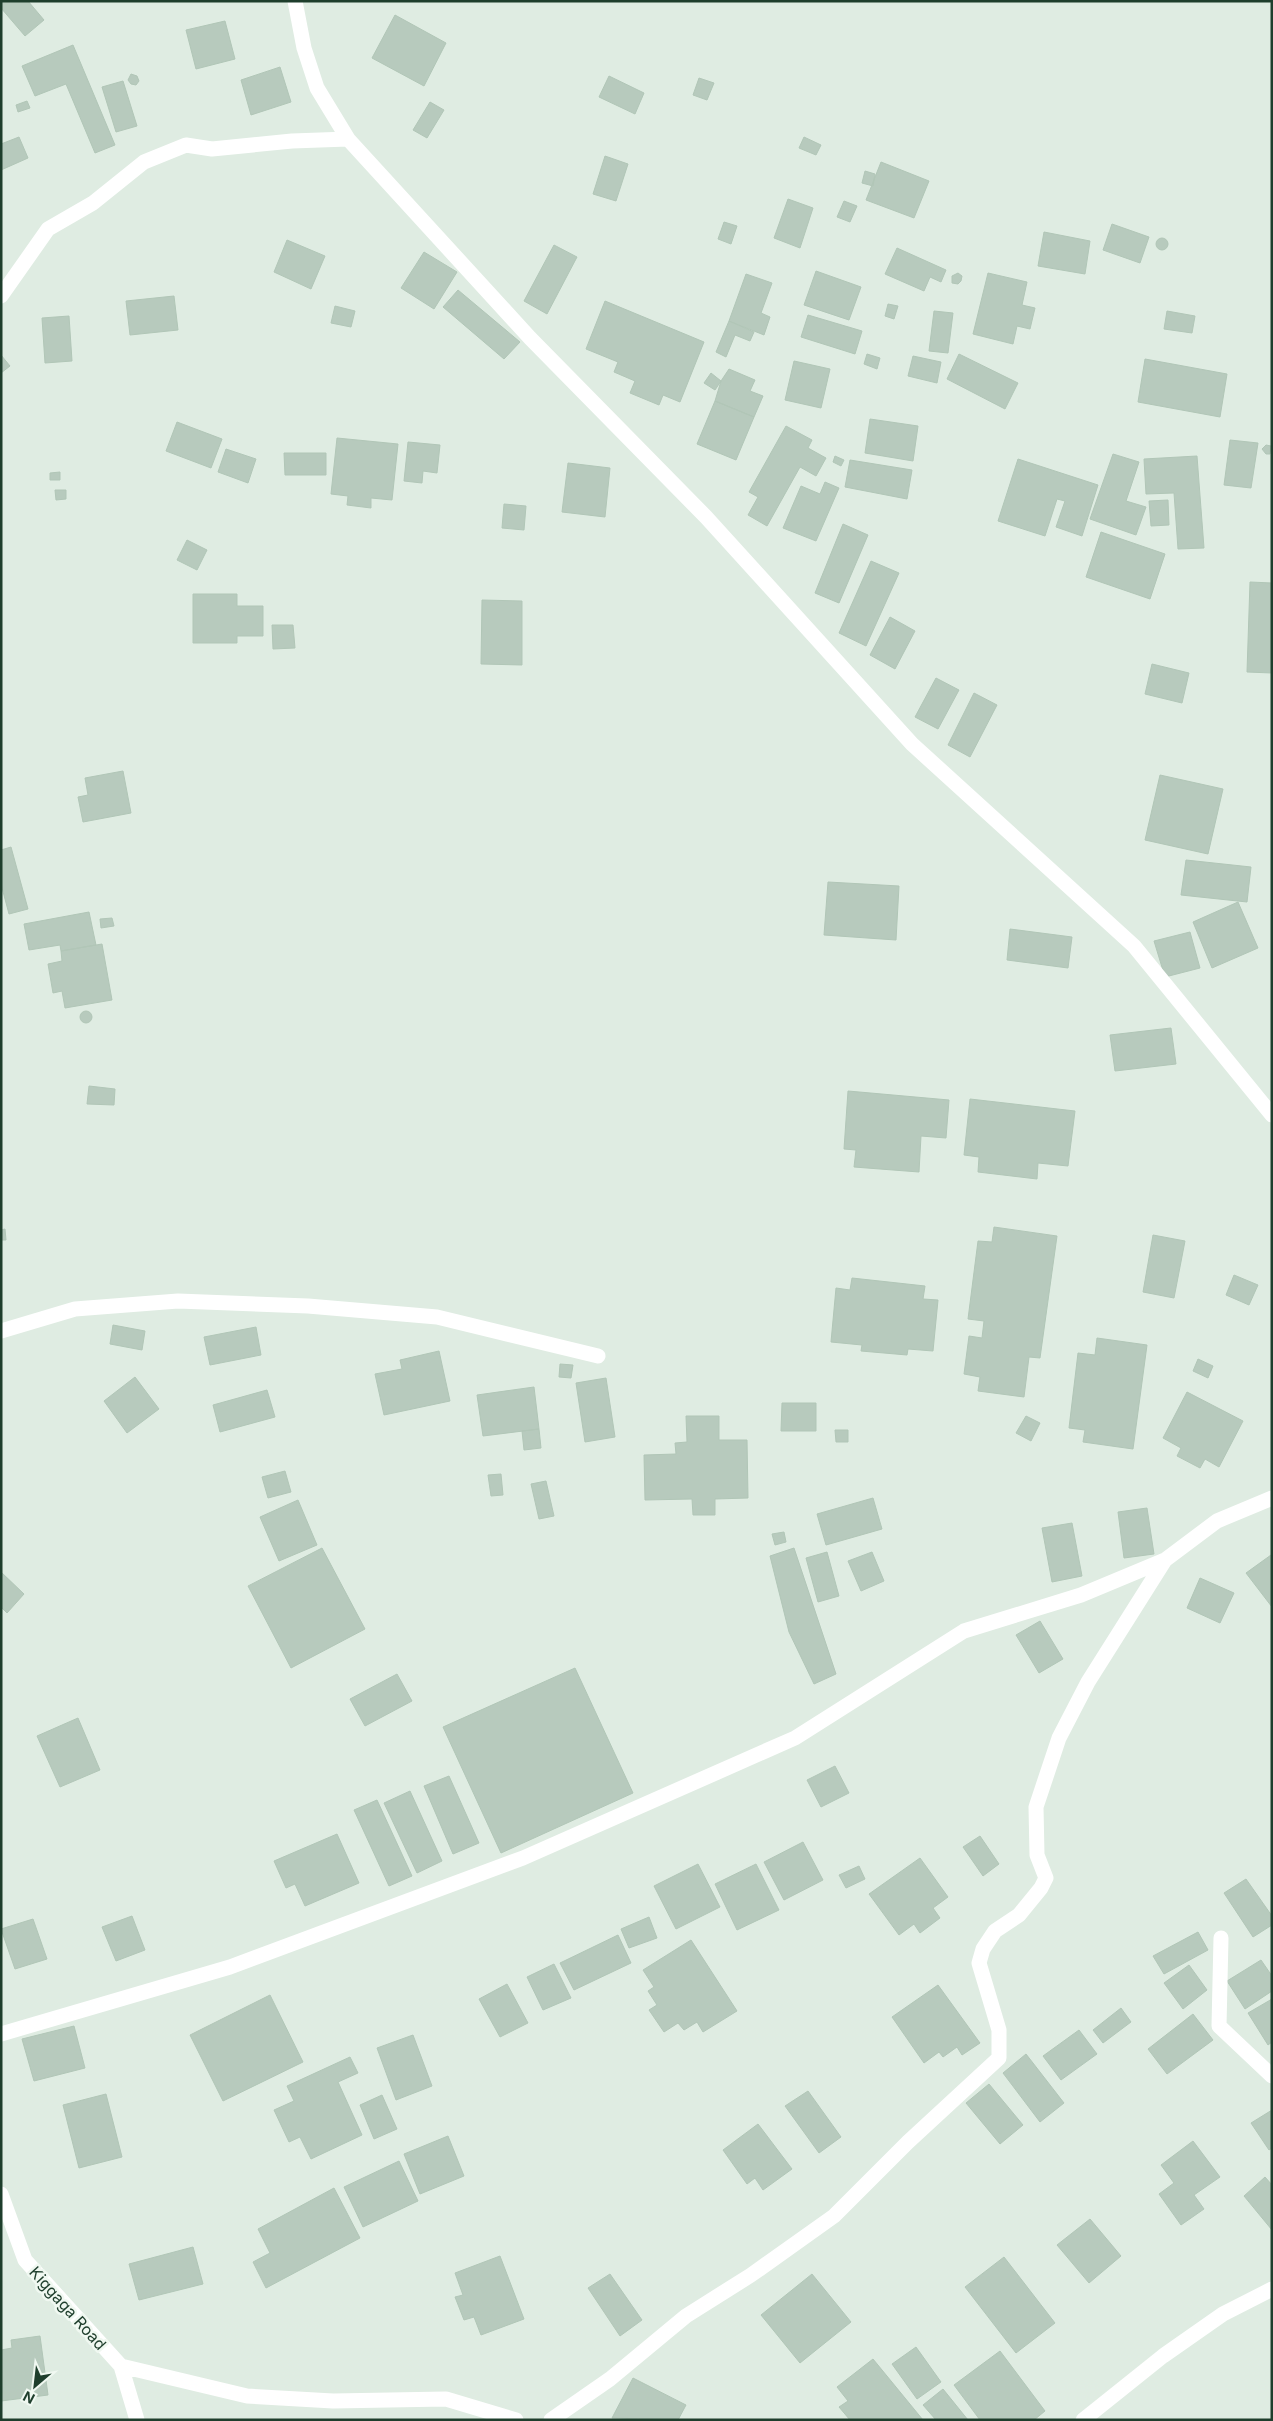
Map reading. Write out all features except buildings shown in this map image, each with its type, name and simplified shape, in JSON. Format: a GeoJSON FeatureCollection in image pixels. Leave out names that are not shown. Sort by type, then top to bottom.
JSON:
{"type":"FeatureCollection","features":[{"type":"Feature","properties":{"kind":"street"},"geometry":{"type":"LineString","coordinates":[[295,1],[304,48],[318,88],[348,139],[530,338],[706,517],[912,744],[1134,946],[1272,1115]]}},
{"type":"Feature","properties":{"kind":"street"},"geometry":{"type":"LineString","coordinates":[[1,296],[48,229],[93,203],[144,162],[186,145],[212,150],[292,141],[348,139]]}},
{"type":"Feature","properties":{"kind":"street"},"geometry":{"type":"LineString","coordinates":[[1,1331],[75,1309],[178,1301],[308,1306],[437,1316],[598,1356]]}},
{"type":"Feature","properties":{"kind":"street"},"geometry":{"type":"LineString","coordinates":[[1,2034],[230,1967],[523,1858],[794,1738],[964,1631],[1081,1595],[1165,1560],[1217,1521],[1272,1498]]}},
{"type":"Feature","properties":{"kind":"street"},"geometry":{"type":"LineString","coordinates":[[551,2420],[610,2379],[686,2316],[751,2275],[834,2216],[908,2142],[998,2058],[999,2030],[979,1963],[983,1949],[995,1931],[1019,1915],[1041,1888],[1046,1878],[1037,1855],[1036,1806],[1059,1738],[1088,1682],[1165,1560]]}},
{"type":"Feature","properties":{"kind":"street"},"geometry":{"type":"LineString","coordinates":[[1221,1938],[1218,2026],[1272,2076]]}},
{"type":"Feature","properties":{"kind":"street","name":"Kiggaga Road"},"geometry":{"type":"LineString","coordinates":[[1,2194],[24,2260],[121,2366],[137,2420]]}},
{"type":"Feature","properties":{"kind":"street"},"geometry":{"type":"LineString","coordinates":[[1083,2420],[1163,2356],[1223,2314],[1272,2289]]}},
{"type":"Feature","properties":{"kind":"street"},"geometry":{"type":"LineString","coordinates":[[121,2366],[247,2396],[333,2401],[446,2399],[516,2420]]}}]}
